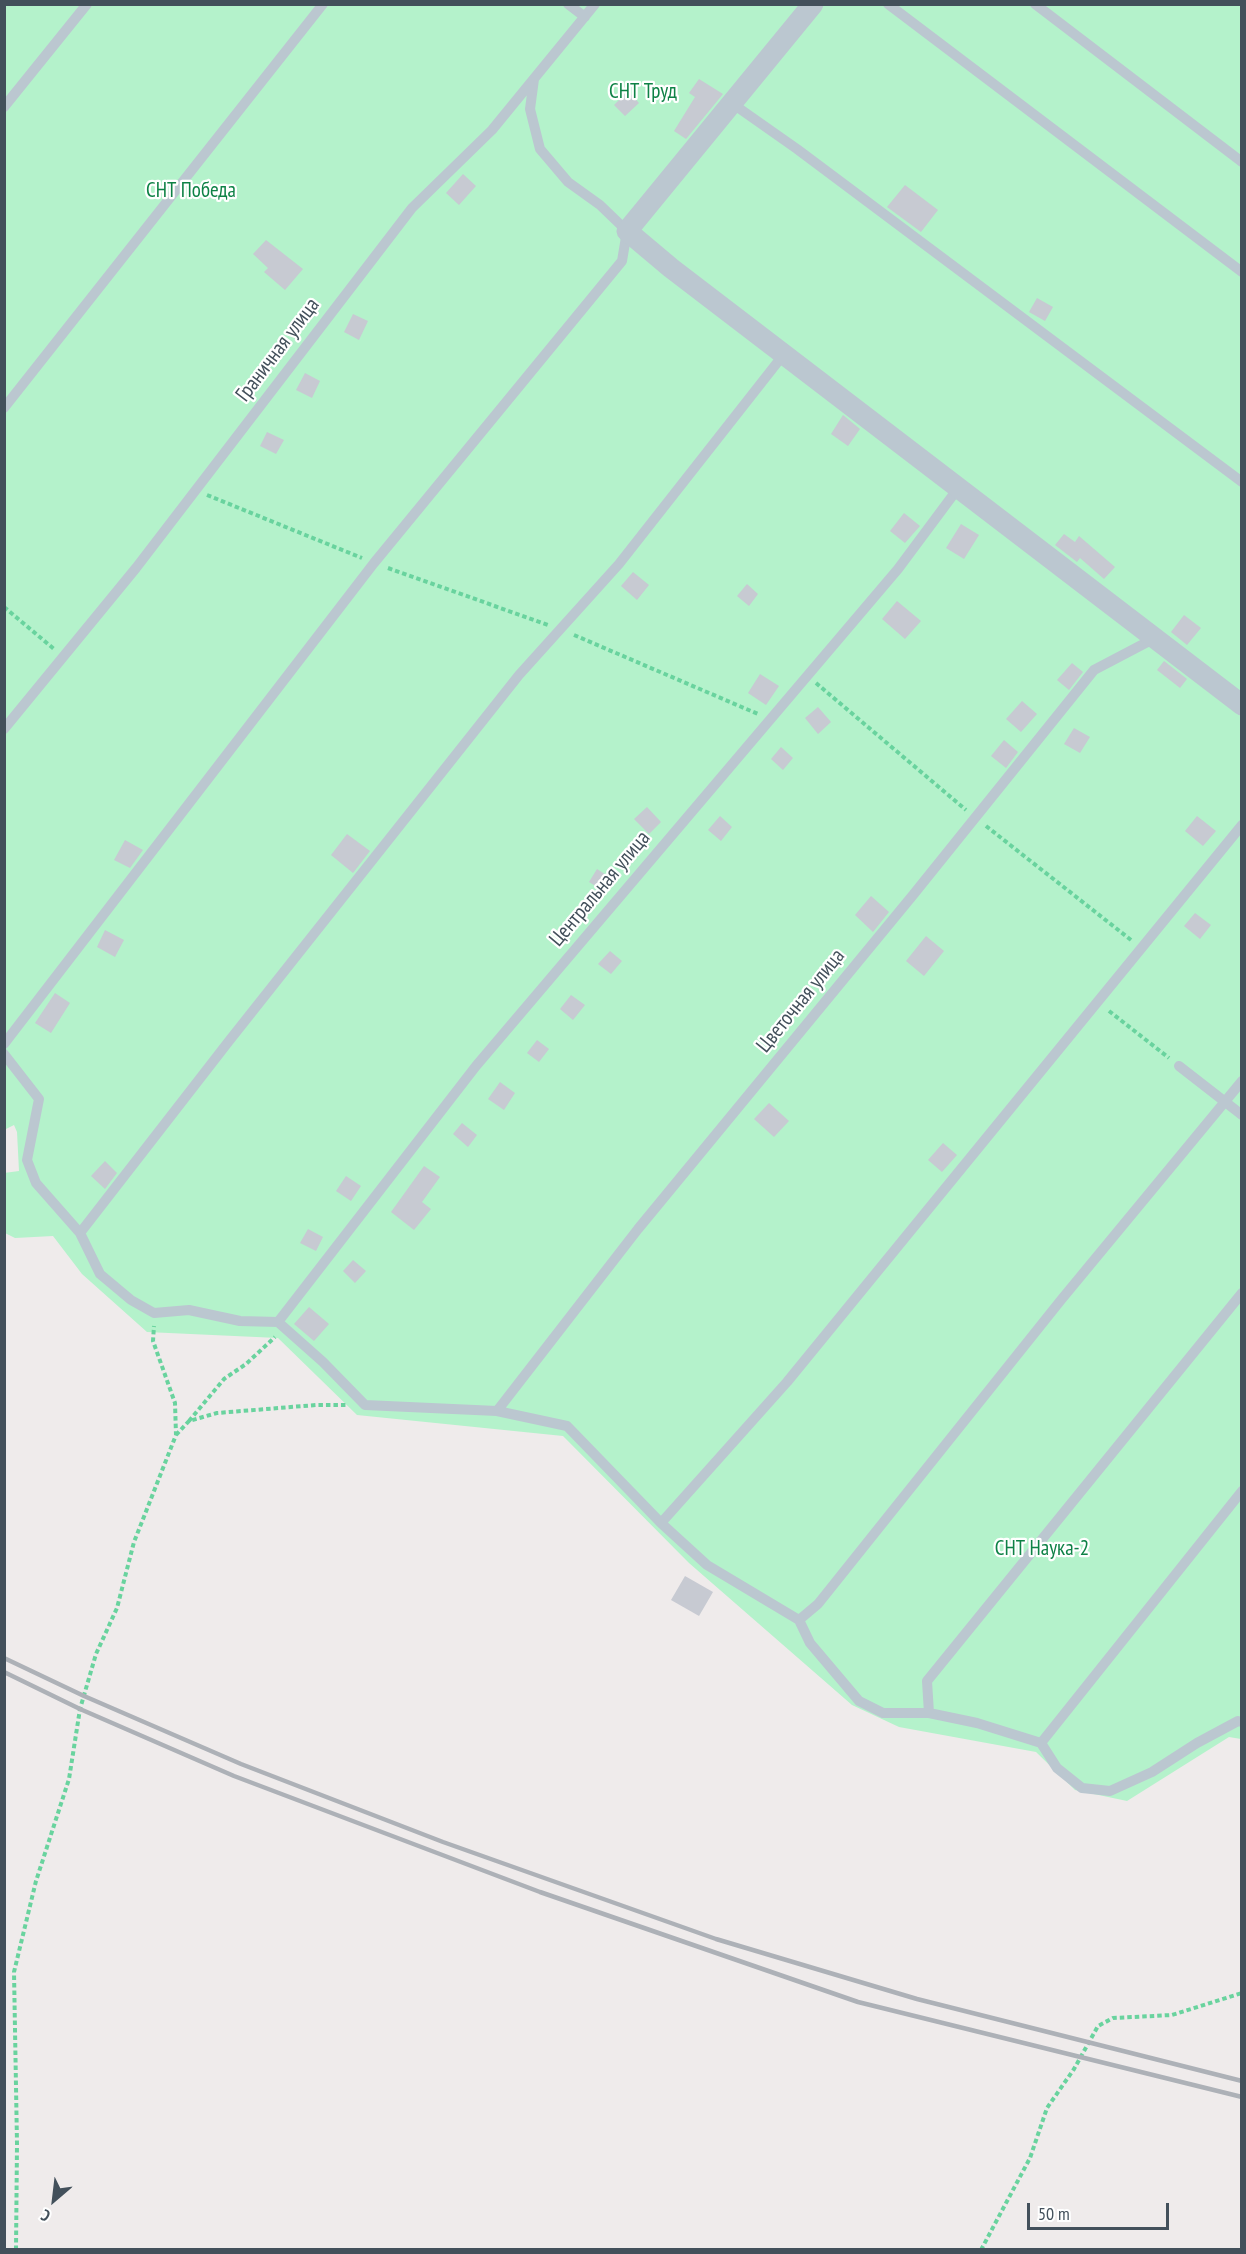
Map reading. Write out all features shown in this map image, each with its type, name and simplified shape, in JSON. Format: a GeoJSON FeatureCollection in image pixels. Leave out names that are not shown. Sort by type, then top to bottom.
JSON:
{"type":"FeatureCollection","features":[{"type":"Feature","properties":{"kind":"street"},"geometry":{"type":"LineString","coordinates":[[813,4],[627,231],[671,268],[1242,705]]}},
{"type":"Feature","properties":{"kind":"lane"},"geometry":{"type":"LineString","coordinates":[[4,107],[87,4]]}},
{"type":"Feature","properties":{"kind":"lane"},"geometry":{"type":"LineString","coordinates":[[4,408],[323,4]]}},
{"type":"Feature","properties":{"kind":"lane"},"geometry":{"type":"LineString","coordinates":[[568,4],[585,17]]}},
{"type":"Feature","properties":{"kind":"lane","name":"Граничная улица"},"geometry":{"type":"LineString","coordinates":[[4,729],[136,568],[412,208],[492,130],[594,4]]}},
{"type":"Feature","properties":{"kind":"lane"},"geometry":{"type":"LineString","coordinates":[[888,4],[1242,272]]}},
{"type":"Feature","properties":{"kind":"lane"},"geometry":{"type":"LineString","coordinates":[[1035,4],[1242,162]]}},
{"type":"Feature","properties":{"kind":"lane"},"geometry":{"type":"LineString","coordinates":[[4,1044],[374,563],[622,261],[627,231],[600,205],[568,182],[540,149],[530,109],[534,79]]}},
{"type":"Feature","properties":{"kind":"lane"},"geometry":{"type":"LineString","coordinates":[[733,104],[797,148],[1242,482]]}},
{"type":"Feature","properties":{"kind":"lane"},"geometry":{"type":"LineString","coordinates":[[81,1233],[229,1041],[519,675],[619,564],[784,354]]}},
{"type":"Feature","properties":{"kind":"lane","name":"Центральная улица"},"geometry":{"type":"LineString","coordinates":[[278,1322],[476,1066],[898,569],[959,487]]}},
{"type":"Feature","properties":{"kind":"lane","name":"Цветочная улица"},"geometry":{"type":"LineString","coordinates":[[496,1411],[639,1229],[1094,670],[1155,638]]}},
{"type":"Feature","properties":{"kind":"lane"},"geometry":{"type":"LineString","coordinates":[[661,1523],[787,1382],[1242,825]]}},
{"type":"Feature","properties":{"kind":"lane"},"geometry":{"type":"LineString","coordinates":[[4,1054],[39,1099],[27,1160],[36,1183],[81,1233],[100,1274],[131,1300],[154,1313],[189,1310],[240,1321],[278,1322],[323,1362],[365,1405],[496,1411],[567,1426],[661,1523],[706,1565],[799,1620],[810,1643],[859,1701],[883,1713],[929,1713],[977,1723],[1041,1743],[1057,1768],[1082,1788],[1110,1791],[1152,1772],[1240,1719]]}},
{"type":"Feature","properties":{"kind":"lane"},"geometry":{"type":"LineString","coordinates":[[1179,1066],[1242,1115]]}},
{"type":"Feature","properties":{"kind":"lane"},"geometry":{"type":"LineString","coordinates":[[799,1620],[818,1604],[1061,1300],[1242,1081]]}},
{"type":"Feature","properties":{"kind":"lane"},"geometry":{"type":"LineString","coordinates":[[929,1713],[927,1681],[1242,1293]]}},
{"type":"Feature","properties":{"kind":"lane"},"geometry":{"type":"LineString","coordinates":[[1041,1743],[1242,1491]]}},
{"type":"Feature","properties":{"kind":"path"},"geometry":{"type":"LineString","coordinates":[[195,490],[374,563]]}},
{"type":"Feature","properties":{"kind":"path"},"geometry":{"type":"LineString","coordinates":[[4,607],[64,657]]}},
{"type":"Feature","properties":{"kind":"path"},"geometry":{"type":"LineString","coordinates":[[807,676],[975,818],[1141,948]]}},
{"type":"Feature","properties":{"kind":"path"},"geometry":{"type":"LineString","coordinates":[[1097,1002],[1179,1066]]}},
{"type":"Feature","properties":{"kind":"path"},"geometry":{"type":"LineString","coordinates":[[154,1313],[153,1341],[175,1403],[176,1435]]}},
{"type":"Feature","properties":{"kind":"path"},"geometry":{"type":"LineString","coordinates":[[16,2250],[14,1972],[36,1881],[69,1779],[81,1709],[96,1654],[117,1608],[134,1542],[176,1435],[224,1379],[246,1364],[278,1334],[278,1322]]}},
{"type":"Feature","properties":{"kind":"path"},"geometry":{"type":"LineString","coordinates":[[189,1421],[227,1412],[316,1405],[365,1405]]}},
{"type":"Feature","properties":{"kind":"path"},"geometry":{"type":"LineString","coordinates":[[981,2250],[1030,2158],[1047,2108],[1074,2069],[1098,2026],[1113,2018],[1172,2015],[1242,1993]]}},
{"type":"Feature","properties":{"kind":"green space"},"geometry":{"type":"Polygon","coordinates":[[[5,5],[1241,5],[1241,1739],[1229,1737],[1127,1801],[1075,1790],[1036,1752],[899,1727],[852,1705],[689,1563],[563,1436],[357,1415],[278,1338],[147,1332],[82,1274],[53,1236],[15,1238],[5,1233],[4,1173],[19,1171],[17,1132],[14,1125],[4,1130],[5,5]]]}},
{"type":"Feature","properties":{"kind":"building"},"geometry":{"type":"Polygon","coordinates":[[[699,79],[723,94],[686,139],[674,131],[695,97],[689,93],[699,79]]]}},
{"type":"Feature","properties":{"kind":"building"},"geometry":{"type":"Polygon","coordinates":[[[628,91],[639,103],[625,116],[614,105],[628,91]]]}},
{"type":"Feature","properties":{"kind":"building"},"geometry":{"type":"Polygon","coordinates":[[[463,174],[476,186],[459,205],[446,193],[463,174]]]}},
{"type":"Feature","properties":{"kind":"building"},"geometry":{"type":"Polygon","coordinates":[[[905,185],[938,210],[921,232],[887,207],[905,185]]]}},
{"type":"Feature","properties":{"kind":"building"},"geometry":{"type":"Polygon","coordinates":[[[266,240],[303,269],[285,290],[264,272],[268,268],[253,254],[266,240]]]}},
{"type":"Feature","properties":{"kind":"building"},"geometry":{"type":"Polygon","coordinates":[[[1037,298],[1053,307],[1045,321],[1029,312],[1037,298]]]}},
{"type":"Feature","properties":{"kind":"building"},"geometry":{"type":"Polygon","coordinates":[[[353,314],[368,321],[359,340],[344,332],[353,314]]]}},
{"type":"Feature","properties":{"kind":"building"},"geometry":{"type":"Polygon","coordinates":[[[305,373],[320,381],[312,398],[296,390],[305,373]]]}},
{"type":"Feature","properties":{"kind":"building"},"geometry":{"type":"Polygon","coordinates":[[[843,415],[860,429],[848,446],[831,434],[843,415]]]}},
{"type":"Feature","properties":{"kind":"building"},"geometry":{"type":"Polygon","coordinates":[[[267,432],[284,440],[276,454],[260,446],[267,432]]]}},
{"type":"Feature","properties":{"kind":"building"},"geometry":{"type":"Polygon","coordinates":[[[904,513],[920,526],[905,543],[890,531],[904,513]]]}},
{"type":"Feature","properties":{"kind":"building"},"geometry":{"type":"Polygon","coordinates":[[[961,524],[979,535],[964,559],[946,548],[961,524]]]}},
{"type":"Feature","properties":{"kind":"building"},"geometry":{"type":"Polygon","coordinates":[[[1064,534],[1075,542],[1079,536],[1115,567],[1104,579],[1080,558],[1077,562],[1055,545],[1064,534]]]}},
{"type":"Feature","properties":{"kind":"building"},"geometry":{"type":"Polygon","coordinates":[[[633,572],[649,585],[637,600],[621,586],[633,572]]]}},
{"type":"Feature","properties":{"kind":"building"},"geometry":{"type":"Polygon","coordinates":[[[747,584],[758,594],[749,606],[737,596],[747,584]]]}},
{"type":"Feature","properties":{"kind":"building"},"geometry":{"type":"Polygon","coordinates":[[[897,601],[921,621],[905,639],[882,619],[897,601]]]}},
{"type":"Feature","properties":{"kind":"building"},"geometry":{"type":"Polygon","coordinates":[[[1184,615],[1201,628],[1187,645],[1171,632],[1184,615]]]}},
{"type":"Feature","properties":{"kind":"building"},"geometry":{"type":"Polygon","coordinates":[[[1164,661],[1187,679],[1180,688],[1157,670],[1164,661]]]}},
{"type":"Feature","properties":{"kind":"building"},"geometry":{"type":"Polygon","coordinates":[[[1072,663],[1083,672],[1069,690],[1057,680],[1072,663]]]}},
{"type":"Feature","properties":{"kind":"building"},"geometry":{"type":"Polygon","coordinates":[[[760,674],[779,686],[766,705],[748,693],[760,674]]]}},
{"type":"Feature","properties":{"kind":"building"},"geometry":{"type":"Polygon","coordinates":[[[1022,701],[1037,714],[1021,732],[1006,719],[1022,701]]]}},
{"type":"Feature","properties":{"kind":"building"},"geometry":{"type":"Polygon","coordinates":[[[818,707],[831,722],[818,734],[805,718],[818,707]]]}},
{"type":"Feature","properties":{"kind":"building"},"geometry":{"type":"Polygon","coordinates":[[[1074,728],[1090,737],[1080,753],[1064,744],[1074,728]]]}},
{"type":"Feature","properties":{"kind":"building"},"geometry":{"type":"Polygon","coordinates":[[[1004,740],[1018,752],[1006,768],[991,756],[1004,740]]]}},
{"type":"Feature","properties":{"kind":"building"},"geometry":{"type":"Polygon","coordinates":[[[781,747],[793,758],[783,770],[771,759],[781,747]]]}},
{"type":"Feature","properties":{"kind":"building"},"geometry":{"type":"Polygon","coordinates":[[[647,807],[661,822],[649,834],[634,819],[647,807]]]}},
{"type":"Feature","properties":{"kind":"building"},"geometry":{"type":"Polygon","coordinates":[[[720,816],[732,827],[721,841],[708,830],[720,816]]]}},
{"type":"Feature","properties":{"kind":"building"},"geometry":{"type":"Polygon","coordinates":[[[1197,816],[1216,831],[1203,846],[1185,831],[1197,816]]]}},
{"type":"Feature","properties":{"kind":"building"},"geometry":{"type":"Polygon","coordinates":[[[347,834],[370,851],[353,873],[331,855],[347,834]]]}},
{"type":"Feature","properties":{"kind":"building"},"geometry":{"type":"Polygon","coordinates":[[[125,840],[143,850],[130,868],[114,860],[125,840]]]}},
{"type":"Feature","properties":{"kind":"building"},"geometry":{"type":"Polygon","coordinates":[[[597,869],[611,878],[602,890],[589,882],[597,869]]]}},
{"type":"Feature","properties":{"kind":"building"},"geometry":{"type":"Polygon","coordinates":[[[871,896],[889,912],[873,932],[855,915],[871,896]]]}},
{"type":"Feature","properties":{"kind":"building"},"geometry":{"type":"Polygon","coordinates":[[[1195,913],[1211,925],[1200,939],[1184,926],[1195,913]]]}},
{"type":"Feature","properties":{"kind":"building"},"geometry":{"type":"Polygon","coordinates":[[[105,930],[124,940],[115,957],[97,947],[105,930]]]}},
{"type":"Feature","properties":{"kind":"building"},"geometry":{"type":"Polygon","coordinates":[[[926,936],[944,951],[924,976],[906,961],[926,936]]]}},
{"type":"Feature","properties":{"kind":"building"},"geometry":{"type":"Polygon","coordinates":[[[610,951],[622,961],[611,974],[598,964],[610,951]]]}},
{"type":"Feature","properties":{"kind":"building"},"geometry":{"type":"Polygon","coordinates":[[[55,993],[70,1003],[51,1033],[35,1023],[55,993]]]}},
{"type":"Feature","properties":{"kind":"building"},"geometry":{"type":"Polygon","coordinates":[[[571,995],[585,1005],[573,1020],[560,1009],[571,995]]]}},
{"type":"Feature","properties":{"kind":"building"},"geometry":{"type":"Polygon","coordinates":[[[537,1040],[549,1049],[539,1062],[527,1053],[537,1040]]]}},
{"type":"Feature","properties":{"kind":"building"},"geometry":{"type":"Polygon","coordinates":[[[500,1082],[515,1093],[504,1110],[488,1099],[500,1082]]]}},
{"type":"Feature","properties":{"kind":"building"},"geometry":{"type":"Polygon","coordinates":[[[769,1103],[789,1121],[774,1137],[754,1119],[769,1103]]]}},
{"type":"Feature","properties":{"kind":"building"},"geometry":{"type":"Polygon","coordinates":[[[462,1123],[477,1135],[468,1147],[453,1134],[462,1123]]]}},
{"type":"Feature","properties":{"kind":"building"},"geometry":{"type":"Polygon","coordinates":[[[943,1143],[957,1155],[942,1172],[928,1160],[943,1143]]]}},
{"type":"Feature","properties":{"kind":"building"},"geometry":{"type":"Polygon","coordinates":[[[105,1161],[117,1173],[105,1189],[91,1176],[105,1161]]]}},
{"type":"Feature","properties":{"kind":"building"},"geometry":{"type":"Polygon","coordinates":[[[424,1166],[440,1177],[422,1202],[431,1209],[414,1230],[391,1212],[424,1166]]]}},
{"type":"Feature","properties":{"kind":"building"},"geometry":{"type":"Polygon","coordinates":[[[346,1176],[361,1186],[351,1201],[336,1191],[346,1176]]]}},
{"type":"Feature","properties":{"kind":"building"},"geometry":{"type":"Polygon","coordinates":[[[308,1229],[323,1237],[316,1251],[300,1243],[308,1229]]]}},
{"type":"Feature","properties":{"kind":"building"},"geometry":{"type":"Polygon","coordinates":[[[353,1260],[366,1271],[355,1283],[343,1271],[353,1260]]]}},
{"type":"Feature","properties":{"kind":"building"},"geometry":{"type":"Polygon","coordinates":[[[309,1307],[329,1324],[314,1341],[294,1324],[309,1307]]]}},
{"type":"Feature","properties":{"kind":"building"},"geometry":{"type":"Polygon","coordinates":[[[685,1576],[713,1592],[699,1616],[671,1600],[685,1576]]]}},
{"type":"Feature","properties":{"kind":"railway"},"geometry":{"type":"LineString","coordinates":[[4,1658],[84,1696],[241,1764],[443,1842],[716,1939],[917,1999],[1242,2081]]}},
{"type":"Feature","properties":{"kind":"railway"},"geometry":{"type":"LineString","coordinates":[[4,1672],[80,1709],[234,1776],[540,1892],[858,2002],[1242,2097]]}},
{"type":"Feature","properties":{"kind":"park label","name":"СНТ Труд"},"geometry":{"type":"Point","coordinates":[643,92]}},
{"type":"Feature","properties":{"kind":"park label","name":"СНТ Победа"},"geometry":{"type":"Point","coordinates":[191,191]}},
{"type":"Feature","properties":{"kind":"park label","name":"СНТ Наука-2"},"geometry":{"type":"Point","coordinates":[1042,1549]}}]}
